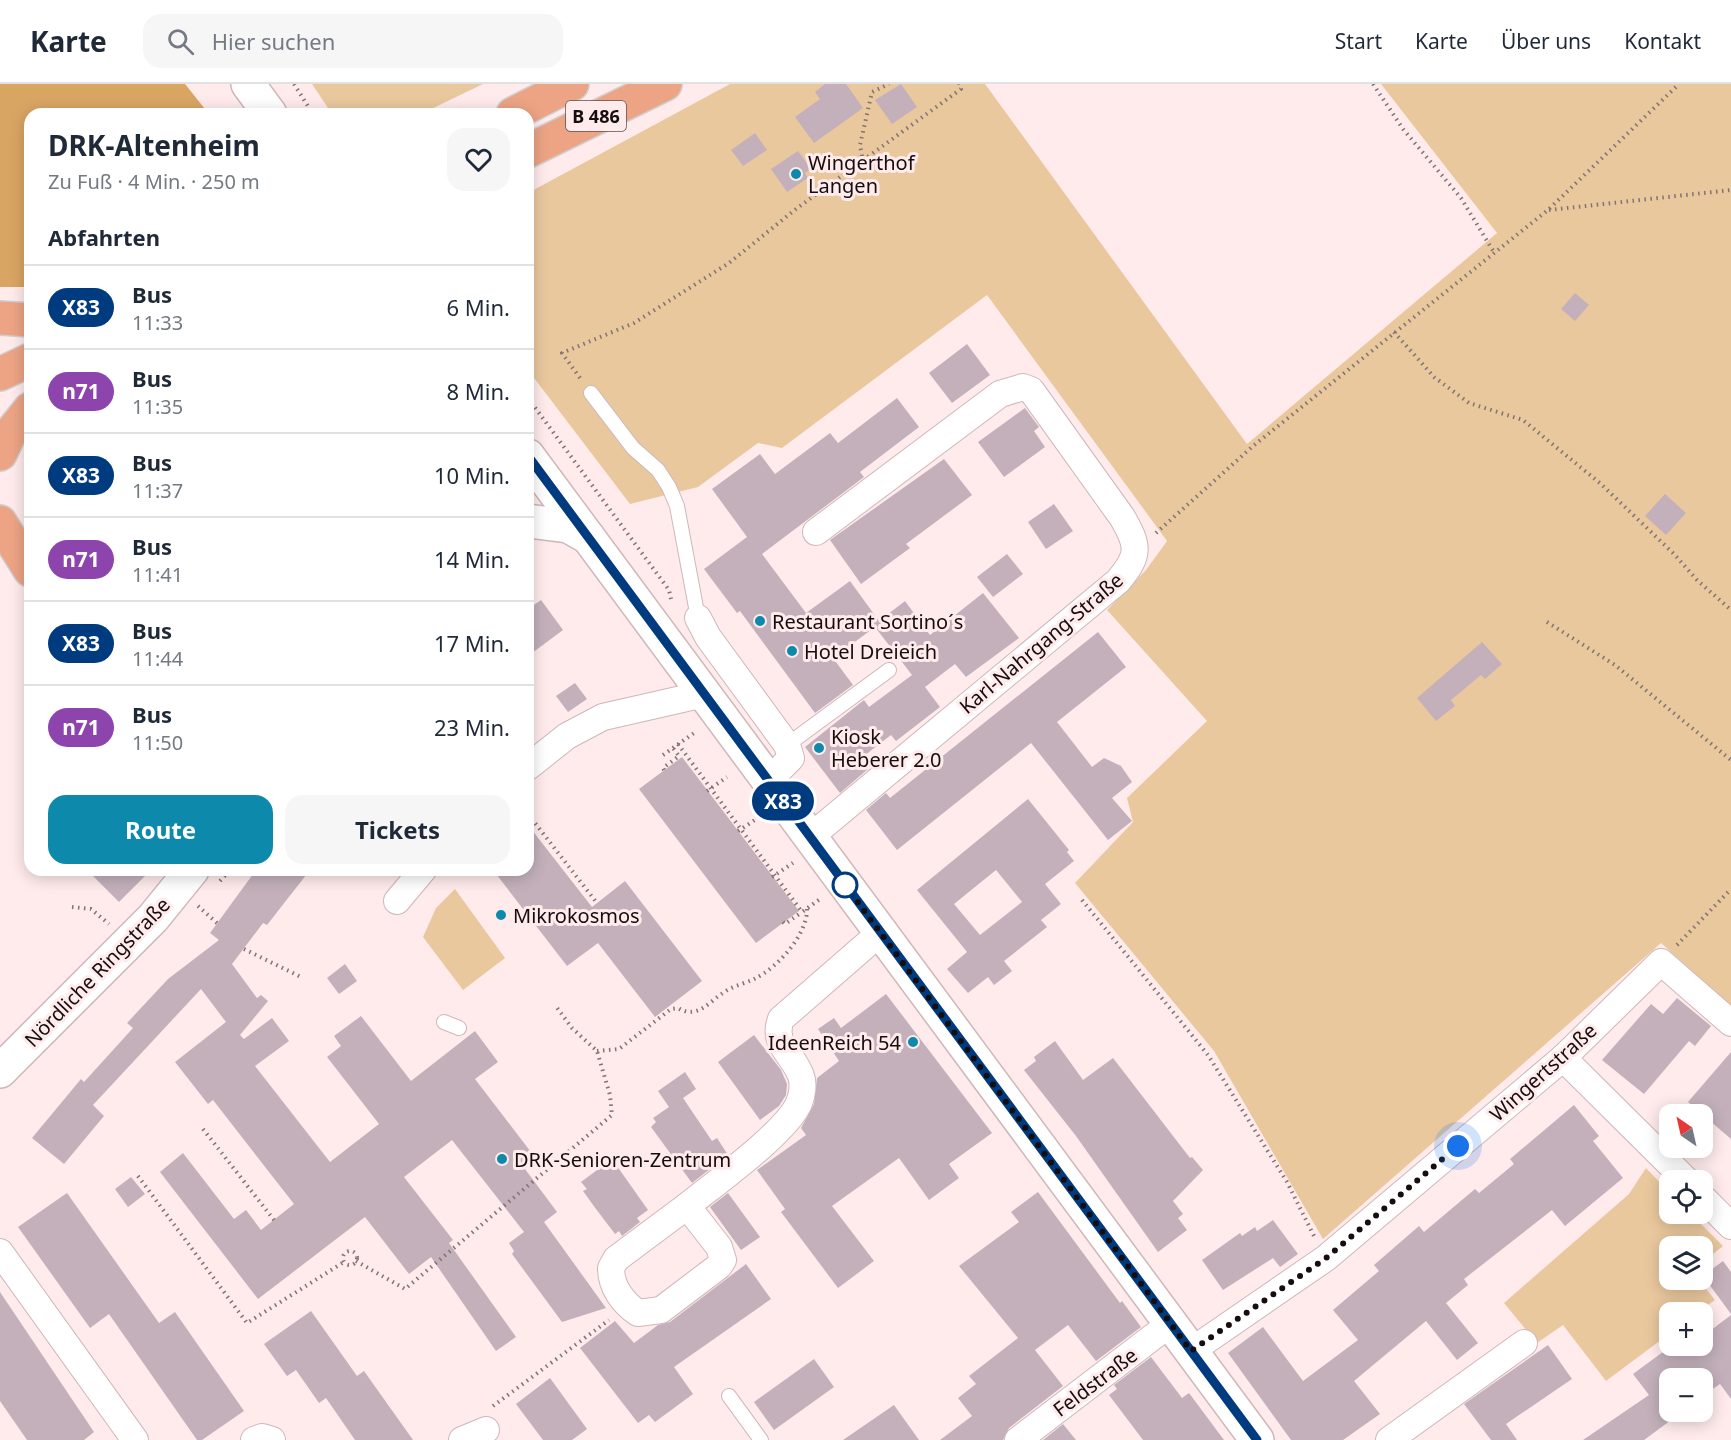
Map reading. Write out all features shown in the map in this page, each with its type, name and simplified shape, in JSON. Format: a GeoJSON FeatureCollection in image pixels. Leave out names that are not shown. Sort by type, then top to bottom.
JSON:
{"type":"FeatureCollection","features":[{"type":"Feature","properties":{"kind":"main road"},"geometry":{"type":"LineString","coordinates":[[248,84],[266,108]]}},
{"type":"Feature","properties":{"kind":"main road","name":"B 486"},"geometry":{"type":"LineString","coordinates":[[525,108],[572,84]]}},
{"type":"Feature","properties":{"kind":"main road","name":"B 486"},"geometry":{"type":"LineString","coordinates":[[534,148],[665,84]]}},
{"type":"Feature","properties":{"kind":"main road"},"geometry":{"type":"LineString","coordinates":[[0,318],[24,320]]}},
{"type":"Feature","properties":{"kind":"main road"},"geometry":{"type":"LineString","coordinates":[[0,374],[24,363]]}},
{"type":"Feature","properties":{"kind":"main road"},"geometry":{"type":"LineString","coordinates":[[0,406],[24,396]]}},
{"type":"Feature","properties":{"kind":"main road"},"geometry":{"type":"LineString","coordinates":[[0,454],[9,435],[24,416]]}},
{"type":"Feature","properties":{"kind":"main road"},"geometry":{"type":"LineString","coordinates":[[534,475],[588,537],[768,781],[801,850],[881,932],[1257,1440]]}},
{"type":"Feature","properties":{"kind":"main road"},"geometry":{"type":"LineString","coordinates":[[0,522],[24,560]]}},
{"type":"Feature","properties":{"kind":"main road"},"geometry":{"type":"LineString","coordinates":[[534,522],[568,526],[588,537]]}},
{"type":"Feature","properties":{"kind":"main road"},"geometry":{"type":"LineString","coordinates":[[0,553],[24,571]]}},
{"type":"Feature","properties":{"kind":"main road","name":"Nördliche Ringstraße"},"geometry":{"type":"LineString","coordinates":[[0,1071],[130,941],[187,876]]}},
{"type":"Feature","properties":{"kind":"street","name":"Karl-Nahrgang-Straße"},"geometry":{"type":"LineString","coordinates":[[801,850],[1118,581],[1132,563],[1136,551],[1131,533],[1122,517],[1031,390],[1023,387],[1000,394],[816,532]]}},
{"type":"Feature","properties":{"kind":"street"},"geometry":{"type":"LineString","coordinates":[[698,618],[708,637],[787,745],[791,758],[768,781]]}},
{"type":"Feature","properties":{"kind":"street"},"geometry":{"type":"LineString","coordinates":[[534,762],[567,736],[592,722],[704,694]]}},
{"type":"Feature","properties":{"kind":"street"},"geometry":{"type":"LineString","coordinates":[[397,901],[418,876]]}},
{"type":"Feature","properties":{"kind":"street"},"geometry":{"type":"LineString","coordinates":[[687,1206],[723,1254],[719,1266],[661,1310],[638,1313],[628,1306],[615,1286],[611,1268],[616,1259],[687,1206],[753,1152],[799,1104],[802,1091],[801,1076],[779,1039],[778,1028],[782,1019],[881,932]]}},
{"type":"Feature","properties":{"kind":"street"},"geometry":{"type":"LineString","coordinates":[[1660,962],[1731,1023]]}},
{"type":"Feature","properties":{"kind":"street","name":"Wingertstraße"},"geometry":{"type":"LineString","coordinates":[[1191,1351],[1326,1258],[1563,1058],[1660,962]]}},
{"type":"Feature","properties":{"kind":"street"},"geometry":{"type":"LineString","coordinates":[[1563,1058],[1676,1170]]}},
{"type":"Feature","properties":{"kind":"street"},"geometry":{"type":"LineString","coordinates":[[1713,1208],[1731,1226]]}},
{"type":"Feature","properties":{"kind":"street"},"geometry":{"type":"LineString","coordinates":[[0,1252],[135,1440]]}},
{"type":"Feature","properties":{"kind":"street","name":"Feldstraße"},"geometry":{"type":"LineString","coordinates":[[1018,1440],[1171,1323]]}},
{"type":"Feature","properties":{"kind":"street"},"geometry":{"type":"LineString","coordinates":[[1389,1440],[1524,1343]]}},
{"type":"Feature","properties":{"kind":"street"},"geometry":{"type":"LineString","coordinates":[[462,1440],[486,1430]]}},
{"type":"Feature","properties":{"kind":"street"},"geometry":{"type":"LineString","coordinates":[[254,1440],[262,1437],[272,1440]]}},
{"type":"Feature","properties":{"kind":"lane"},"geometry":{"type":"LineString","coordinates":[[591,393],[633,448],[658,470],[669,487],[677,506],[698,618]]}},
{"type":"Feature","properties":{"kind":"lane"},"geometry":{"type":"LineString","coordinates":[[787,745],[889,670]]}},
{"type":"Feature","properties":{"kind":"lane"},"geometry":{"type":"LineString","coordinates":[[444,1022],[459,1028]]}},
{"type":"Feature","properties":{"kind":"lane"},"geometry":{"type":"LineString","coordinates":[[729,1396],[761,1440]]}},
{"type":"Feature","properties":{"kind":"path"},"geometry":{"type":"LineString","coordinates":[[294,84],[309,108]]}},
{"type":"Feature","properties":{"kind":"path"},"geometry":{"type":"LineString","coordinates":[[863,162],[860,145],[872,92],[889,84]]}},
{"type":"Feature","properties":{"kind":"path"},"geometry":{"type":"LineString","coordinates":[[591,393],[562,353],[634,324],[729,263],[796,209],[961,89],[959,84]]}},
{"type":"Feature","properties":{"kind":"path"},"geometry":{"type":"LineString","coordinates":[[1373,84],[1403,129],[1461,198],[1495,254]]}},
{"type":"Feature","properties":{"kind":"path"},"geometry":{"type":"LineString","coordinates":[[1136,551],[1253,446],[1548,210],[1679,84]]}},
{"type":"Feature","properties":{"kind":"path"},"geometry":{"type":"LineString","coordinates":[[1548,210],[1731,190]]}},
{"type":"Feature","properties":{"kind":"path"},"geometry":{"type":"LineString","coordinates":[[1394,332],[1434,377],[1469,403],[1522,420],[1601,484],[1674,554],[1696,580],[1731,610]]}},
{"type":"Feature","properties":{"kind":"path"},"geometry":{"type":"LineString","coordinates":[[1547,622],[1615,665],[1731,760]]}},
{"type":"Feature","properties":{"kind":"path"},"geometry":{"type":"LineString","coordinates":[[663,755],[694,734]]}},
{"type":"Feature","properties":{"kind":"path"},"geometry":{"type":"LineString","coordinates":[[678,744],[802,912]]}},
{"type":"Feature","properties":{"kind":"path"},"geometry":{"type":"LineString","coordinates":[[664,770],[663,768],[680,756],[674,748]]}},
{"type":"Feature","properties":{"kind":"path"},"geometry":{"type":"LineString","coordinates":[[709,789],[727,777]]}},
{"type":"Feature","properties":{"kind":"path"},"geometry":{"type":"LineString","coordinates":[[740,830],[757,819]]}},
{"type":"Feature","properties":{"kind":"path"},"geometry":{"type":"LineString","coordinates":[[534,822],[597,903]]}},
{"type":"Feature","properties":{"kind":"path"},"geometry":{"type":"LineString","coordinates":[[774,876],[801,850]]}},
{"type":"Feature","properties":{"kind":"path"},"geometry":{"type":"LineString","coordinates":[[1660,962],[1731,889]]}},
{"type":"Feature","properties":{"kind":"path"},"geometry":{"type":"LineString","coordinates":[[783,922],[785,924],[820,899]]}},
{"type":"Feature","properties":{"kind":"path"},"geometry":{"type":"LineString","coordinates":[[1082,900],[1208,1055],[1287,1182],[1326,1258]]}},
{"type":"Feature","properties":{"kind":"path"},"geometry":{"type":"LineString","coordinates":[[197,905],[218,924]]}},
{"type":"Feature","properties":{"kind":"path"},"geometry":{"type":"LineString","coordinates":[[72,907],[91,909],[130,941]]}},
{"type":"Feature","properties":{"kind":"path"},"geometry":{"type":"LineString","coordinates":[[597,1051],[619,1049],[671,1010],[678,1008],[686,1013],[695,1013],[727,990],[767,971],[792,944],[805,924],[807,909]]}},
{"type":"Feature","properties":{"kind":"path"},"geometry":{"type":"LineString","coordinates":[[244,949],[301,976]]}},
{"type":"Feature","properties":{"kind":"path"},"geometry":{"type":"LineString","coordinates":[[356,1261],[405,1289],[605,1124],[612,1115],[610,1095],[597,1051],[572,1028],[555,1005]]}},
{"type":"Feature","properties":{"kind":"path"},"geometry":{"type":"LineString","coordinates":[[203,1129],[274,1220]]}},
{"type":"Feature","properties":{"kind":"path"},"geometry":{"type":"LineString","coordinates":[[138,1176],[247,1323],[344,1262]]}},
{"type":"Feature","properties":{"kind":"path"},"geometry":{"type":"LineString","coordinates":[[344,1262],[343,1255],[349,1251],[356,1255],[356,1261]]}},
{"type":"Feature","properties":{"kind":"path"},"geometry":{"type":"LineString","coordinates":[[344,1262],[351,1265],[356,1261]]}},
{"type":"Feature","properties":{"kind":"path"},"geometry":{"type":"LineString","coordinates":[[486,1430],[494,1404],[628,1306]]}},
{"type":"Feature","properties":{"kind":"shaded area"},"geometry":{"type":"Polygon","coordinates":[[[0,84],[185,84],[204,108],[24,108],[24,287],[0,287],[0,84]]]}},
{"type":"Feature","properties":{"kind":"shaded area"},"geometry":{"type":"Polygon","coordinates":[[[312,84],[483,84],[433,108],[328,108],[312,84]]]}},
{"type":"Feature","properties":{"kind":"shaded area"},"geometry":{"type":"Polygon","coordinates":[[[730,84],[985,84],[1247,444],[1497,233],[1381,84],[1731,84],[1731,1006],[1661,943],[1323,1239],[1214,1051],[1075,883],[1133,822],[1127,798],[1207,721],[1107,610],[1146,570],[1167,541],[987,295],[782,448],[758,443],[698,487],[630,504],[534,378],[534,190],[730,84]]]}},
{"type":"Feature","properties":{"kind":"shaded area"},"geometry":{"type":"Polygon","coordinates":[[[455,889],[505,958],[463,990],[423,937],[436,908],[455,889]]]}},
{"type":"Feature","properties":{"kind":"shaded area"},"geometry":{"type":"Polygon","coordinates":[[[1646,1168],[1659,1182],[1659,1224],[1701,1224],[1713,1236],[1659,1236],[1659,1290],[1707,1290],[1715,1300],[1712,1302],[1659,1302],[1659,1341],[1606,1381],[1563,1325],[1537,1343],[1504,1303],[1629,1194],[1646,1168]]]}},
{"type":"Feature","properties":{"kind":"shaded area"},"geometry":{"type":"Polygon","coordinates":[[[1713,1236],[1723,1246],[1713,1254],[1713,1236]]]}},
{"type":"Feature","properties":{"kind":"building"},"geometry":{"type":"Polygon","coordinates":[[[825,84],[846,84],[863,108],[814,143],[795,117],[820,99],[815,92],[825,84]]]}},
{"type":"Feature","properties":{"kind":"building"},"geometry":{"type":"Polygon","coordinates":[[[901,84],[917,107],[892,124],[875,100],[901,84]]]}},
{"type":"Feature","properties":{"kind":"building"},"geometry":{"type":"Polygon","coordinates":[[[755,133],[767,150],[743,166],[731,150],[755,133]]]}},
{"type":"Feature","properties":{"kind":"building"},"geometry":{"type":"Polygon","coordinates":[[[798,151],[811,169],[805,173],[808,178],[787,192],[771,169],[798,151]]]}},
{"type":"Feature","properties":{"kind":"building"},"geometry":{"type":"Polygon","coordinates":[[[1575,293],[1589,305],[1575,321],[1561,309],[1575,293]]]}},
{"type":"Feature","properties":{"kind":"building"},"geometry":{"type":"Polygon","coordinates":[[[967,344],[990,375],[952,403],[929,373],[967,344]]]}},
{"type":"Feature","properties":{"kind":"building"},"geometry":{"type":"Polygon","coordinates":[[[897,398],[919,427],[860,472],[864,477],[762,554],[806,613],[850,581],[879,621],[905,601],[930,635],[983,593],[1019,638],[966,677],[955,664],[925,687],[940,707],[896,741],[891,735],[860,759],[868,769],[840,793],[805,747],[864,700],[869,707],[912,675],[875,627],[833,658],[853,685],[815,713],[740,611],[737,613],[704,569],[747,537],[712,489],[760,454],[775,474],[830,433],[838,443],[897,398]]]}},
{"type":"Feature","properties":{"kind":"building"},"geometry":{"type":"Polygon","coordinates":[[[1025,408],[1039,427],[1034,431],[1045,447],[1004,477],[978,442],[1025,408]]]}},
{"type":"Feature","properties":{"kind":"building"},"geometry":{"type":"Polygon","coordinates":[[[944,459],[972,495],[906,544],[910,548],[861,584],[830,540],[944,459]]]}},
{"type":"Feature","properties":{"kind":"building"},"geometry":{"type":"Polygon","coordinates":[[[1665,494],[1686,513],[1666,535],[1645,516],[1665,494]]]}},
{"type":"Feature","properties":{"kind":"building"},"geometry":{"type":"Polygon","coordinates":[[[1054,504],[1073,531],[1046,549],[1028,522],[1054,504]]]}},
{"type":"Feature","properties":{"kind":"building"},"geometry":{"type":"Polygon","coordinates":[[[1007,554],[1023,574],[993,597],[977,577],[1007,554]]]}},
{"type":"Feature","properties":{"kind":"building"},"geometry":{"type":"Polygon","coordinates":[[[541,600],[563,630],[534,652],[534,605],[541,600]]]}},
{"type":"Feature","properties":{"kind":"building"},"geometry":{"type":"Polygon","coordinates":[[[1098,632],[1126,667],[1057,722],[1092,767],[1104,758],[1121,766],[1132,782],[1112,798],[1132,821],[1108,840],[1031,743],[897,850],[866,810],[886,793],[890,798],[1098,632]]]}},
{"type":"Feature","properties":{"kind":"building"},"geometry":{"type":"Polygon","coordinates":[[[1482,642],[1502,664],[1485,679],[1481,675],[1451,700],[1455,706],[1436,721],[1417,698],[1482,642]]]}},
{"type":"Feature","properties":{"kind":"building"},"geometry":{"type":"Polygon","coordinates":[[[575,683],[587,699],[568,712],[556,696],[575,683]]]}},
{"type":"Feature","properties":{"kind":"building"},"geometry":{"type":"Polygon","coordinates":[[[682,757],[799,911],[756,943],[639,789],[682,757]]]}},
{"type":"Feature","properties":{"kind":"building"},"geometry":{"type":"Polygon","coordinates":[[[1028,799],[1069,850],[1067,852],[1074,861],[1045,884],[1061,904],[1041,920],[1047,927],[1004,961],[1012,971],[994,985],[988,977],[968,993],[947,969],[967,952],[917,890],[1028,799]],[[996,870],[954,904],[980,935],[1022,902],[996,870]]]}},
{"type":"Feature","properties":{"kind":"building"},"geometry":{"type":"Polygon","coordinates":[[[534,833],[592,907],[625,881],[702,981],[655,1017],[598,943],[567,966],[498,876],[534,876],[534,833]]]}},
{"type":"Feature","properties":{"kind":"building"},"geometry":{"type":"Polygon","coordinates":[[[93,876],[145,876],[119,902],[93,876]]]}},
{"type":"Feature","properties":{"kind":"building"},"geometry":{"type":"Polygon","coordinates":[[[252,876],[305,876],[267,925],[263,923],[232,964],[257,998],[261,995],[268,1001],[240,1035],[244,1039],[272,1018],[289,1041],[255,1066],[330,1162],[379,1124],[327,1057],[341,1046],[334,1036],[361,1016],[411,1081],[475,1031],[498,1062],[475,1079],[537,1160],[525,1169],[557,1212],[544,1222],[606,1308],[562,1322],[512,1254],[514,1251],[509,1243],[524,1232],[452,1140],[404,1177],[453,1240],[449,1243],[516,1337],[496,1351],[431,1257],[409,1274],[365,1217],[258,1299],[160,1172],[183,1153],[234,1219],[246,1210],[261,1230],[294,1204],[213,1100],[208,1104],[175,1062],[226,1022],[201,989],[93,1105],[104,1116],[64,1164],[32,1138],[81,1079],[84,1082],[133,1028],[127,1023],[168,979],[219,940],[210,933],[252,876]]]}},
{"type":"Feature","properties":{"kind":"building"},"geometry":{"type":"Polygon","coordinates":[[[345,964],[357,981],[339,994],[327,978],[345,964]]]}},
{"type":"Feature","properties":{"kind":"building"},"geometry":{"type":"Polygon","coordinates":[[[886,994],[992,1133],[949,1164],[959,1178],[929,1200],[899,1158],[832,1206],[874,1261],[838,1288],[781,1212],[785,1209],[757,1170],[806,1135],[801,1128],[814,1104],[817,1078],[839,1061],[818,1029],[834,1018],[841,1028],[886,994]]]}},
{"type":"Feature","properties":{"kind":"building"},"geometry":{"type":"Polygon","coordinates":[[[1677,998],[1711,1026],[1695,1046],[1689,1041],[1644,1094],[1602,1060],[1651,1004],[1663,1014],[1677,998]]]}},
{"type":"Feature","properties":{"kind":"building"},"geometry":{"type":"Polygon","coordinates":[[[754,1035],[781,1070],[787,1084],[786,1095],[779,1106],[760,1120],[718,1062],[754,1035]]]}},
{"type":"Feature","properties":{"kind":"building"},"geometry":{"type":"Polygon","coordinates":[[[1055,1041],[1083,1080],[1113,1058],[1190,1158],[1192,1157],[1203,1170],[1173,1201],[1183,1214],[1178,1218],[1187,1230],[1158,1252],[1076,1136],[1024,1070],[1036,1061],[1034,1057],[1055,1041]]]}},
{"type":"Feature","properties":{"kind":"building"},"geometry":{"type":"Polygon","coordinates":[[[1731,1052],[1731,1139],[1713,1124],[1713,1104],[1690,1104],[1688,1102],[1731,1052]]]}},
{"type":"Feature","properties":{"kind":"building"},"geometry":{"type":"Polygon","coordinates":[[[685,1072],[696,1089],[683,1098],[712,1141],[717,1138],[728,1155],[692,1183],[651,1127],[656,1122],[653,1118],[669,1107],[658,1091],[685,1072]]]}},
{"type":"Feature","properties":{"kind":"building"},"geometry":{"type":"Polygon","coordinates":[[[1574,1105],[1599,1136],[1593,1141],[1623,1178],[1565,1226],[1552,1210],[1464,1279],[1468,1285],[1446,1303],[1478,1343],[1457,1360],[1426,1321],[1354,1381],[1380,1414],[1343,1440],[1291,1440],[1228,1353],[1263,1327],[1303,1381],[1358,1340],[1333,1310],[1379,1271],[1374,1265],[1419,1226],[1424,1232],[1475,1189],[1479,1193],[1514,1164],[1510,1159],[1574,1105]]]}},
{"type":"Feature","properties":{"kind":"building"},"geometry":{"type":"Polygon","coordinates":[[[612,1159],[648,1210],[637,1218],[640,1222],[622,1236],[619,1231],[615,1234],[596,1209],[583,1191],[587,1189],[581,1182],[612,1159]]]}},
{"type":"Feature","properties":{"kind":"building"},"geometry":{"type":"Polygon","coordinates":[[[131,1177],[145,1194],[128,1207],[115,1189],[131,1177]]]}},
{"type":"Feature","properties":{"kind":"building"},"geometry":{"type":"Polygon","coordinates":[[[1038,1192],[1120,1303],[1122,1301],[1141,1327],[1096,1361],[1068,1325],[1035,1350],[1063,1386],[1009,1428],[1003,1440],[940,1440],[972,1416],[958,1398],[976,1384],[969,1376],[1018,1338],[959,1266],[1019,1222],[1011,1212],[1038,1192]]]}},
{"type":"Feature","properties":{"kind":"building"},"geometry":{"type":"Polygon","coordinates":[[[67,1193],[159,1323],[175,1312],[244,1411],[202,1440],[197,1440],[109,1314],[90,1328],[18,1227],[67,1193]]]}},
{"type":"Feature","properties":{"kind":"building"},"geometry":{"type":"Polygon","coordinates":[[[728,1193],[760,1237],[741,1250],[710,1207],[728,1193]]]}},
{"type":"Feature","properties":{"kind":"building"},"geometry":{"type":"Polygon","coordinates":[[[1273,1220],[1298,1254],[1280,1267],[1273,1258],[1223,1290],[1202,1260],[1240,1233],[1242,1236],[1255,1227],[1257,1231],[1273,1220]]]}},
{"type":"Feature","properties":{"kind":"building"},"geometry":{"type":"Polygon","coordinates":[[[1723,1261],[1731,1272],[1731,1314],[1713,1290],[1713,1268],[1723,1261]]]}},
{"type":"Feature","properties":{"kind":"building"},"geometry":{"type":"Polygon","coordinates":[[[746,1264],[771,1299],[674,1367],[693,1394],[655,1422],[649,1415],[638,1423],[580,1348],[615,1321],[634,1343],[658,1325],[670,1322],[746,1264]]]}},
{"type":"Feature","properties":{"kind":"building"},"geometry":{"type":"Polygon","coordinates":[[[0,1292],[94,1432],[84,1440],[27,1440],[0,1401],[0,1292]]]}},
{"type":"Feature","properties":{"kind":"building"},"geometry":{"type":"Polygon","coordinates":[[[311,1311],[357,1376],[364,1371],[413,1440],[355,1440],[326,1398],[319,1403],[296,1370],[287,1376],[264,1344],[311,1311]]]}},
{"type":"Feature","properties":{"kind":"building"},"geometry":{"type":"Polygon","coordinates":[[[1731,1315],[1731,1399],[1720,1384],[1713,1389],[1713,1368],[1659,1368],[1659,1422],[1668,1422],[1644,1440],[1583,1440],[1649,1395],[1633,1374],[1659,1355],[1713,1356],[1713,1329],[1731,1315]]]}},
{"type":"Feature","properties":{"kind":"building"},"geometry":{"type":"Polygon","coordinates":[[[1548,1345],[1572,1379],[1506,1424],[1517,1440],[1491,1440],[1464,1404],[1548,1345]]]}},
{"type":"Feature","properties":{"kind":"building"},"geometry":{"type":"Polygon","coordinates":[[[1151,1357],[1182,1398],[1189,1393],[1224,1440],[1143,1440],[1109,1395],[1117,1389],[1114,1385],[1151,1357]]]}},
{"type":"Feature","properties":{"kind":"building"},"geometry":{"type":"Polygon","coordinates":[[[814,1359],[834,1387],[774,1430],[754,1402],[814,1359]]]}},
{"type":"Feature","properties":{"kind":"building"},"geometry":{"type":"Polygon","coordinates":[[[550,1378],[587,1429],[572,1440],[543,1440],[516,1404],[550,1378]]]}},
{"type":"Feature","properties":{"kind":"building"},"geometry":{"type":"Polygon","coordinates":[[[894,1405],[919,1440],[843,1440],[894,1405]]]}},
{"type":"Feature","properties":{"kind":"building"},"geometry":{"type":"Polygon","coordinates":[[[1063,1424],[1076,1440],[1043,1440],[1063,1424]]]}},
{"type":"Feature","properties":{"kind":"bus line","name":"X83"},"geometry":{"type":"LineString","coordinates":[[534,464],[1257,1440]]}},
{"type":"Feature","properties":{"kind":"place","name":"Wingerthof Langen"},"geometry":{"type":"Point","coordinates":[796,174]}},
{"type":"Feature","properties":{"kind":"place","name":"Restaurant Sortino´s"},"geometry":{"type":"Point","coordinates":[760,621]}},
{"type":"Feature","properties":{"kind":"place","name":"Hotel Dreieich"},"geometry":{"type":"Point","coordinates":[792,651]}},
{"type":"Feature","properties":{"kind":"place","name":"Kiosk Heberer 2.0"},"geometry":{"type":"Point","coordinates":[819,748]}},
{"type":"Feature","properties":{"kind":"place","name":"Mikrokosmos"},"geometry":{"type":"Point","coordinates":[501,915]}},
{"type":"Feature","properties":{"kind":"place","name":"IdeenReich 54"},"geometry":{"type":"Point","coordinates":[913,1042]}},
{"type":"Feature","properties":{"kind":"place","name":"DRK-Senioren-Zentrum"},"geometry":{"type":"Point","coordinates":[502,1159]}},
{"type":"Feature","properties":{"kind":"route"},"geometry":{"type":"LineString","coordinates":[[845,885],[1191,1351],[1326,1258],[1458,1146]]}}]}
